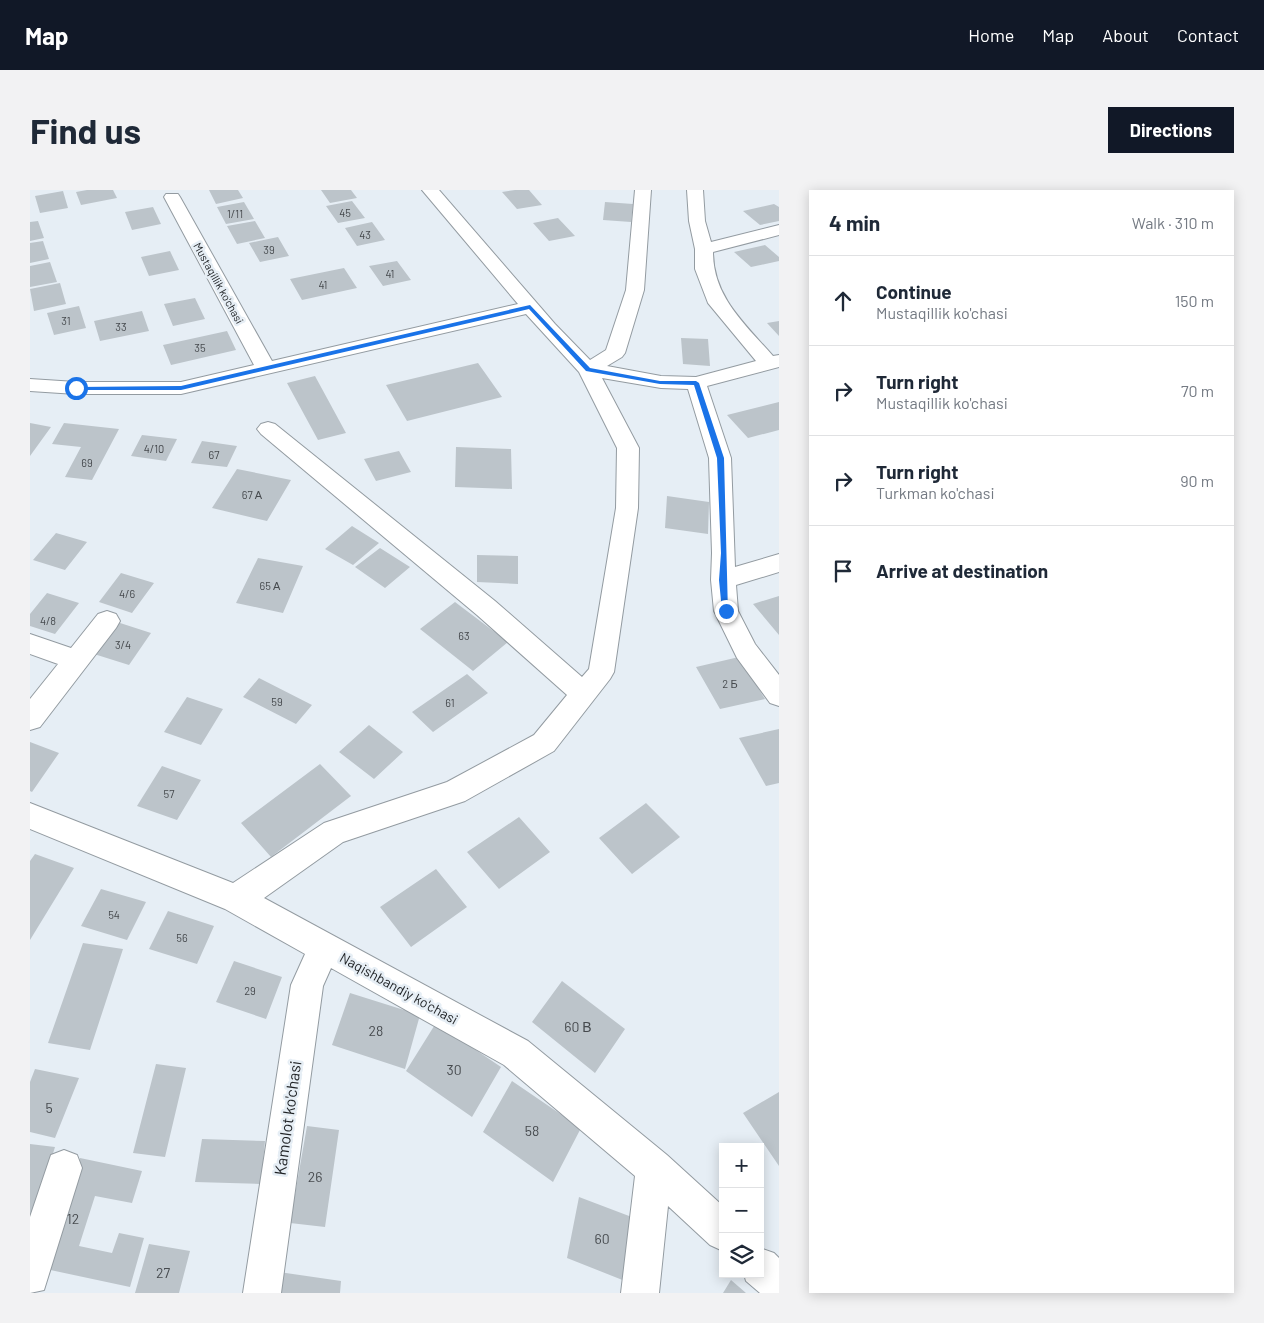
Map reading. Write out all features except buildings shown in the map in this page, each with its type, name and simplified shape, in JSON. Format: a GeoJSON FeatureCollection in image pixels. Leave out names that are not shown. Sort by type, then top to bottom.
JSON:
{"type":"FeatureCollection","features":[{"type":"Feature","properties":{"kind":"street"},"geometry":{"type":"LineString","coordinates":[[236,899],[334,832],[455,792],[544,743],[601,672],[627,508],[628,448],[588,369],[530,307],[430,190]]}},
{"type":"Feature","properties":{"kind":"street"},"geometry":{"type":"LineString","coordinates":[[588,369],[615,353],[635,290],[643,190]]}},
{"type":"Feature","properties":{"kind":"street"},"geometry":{"type":"LineString","coordinates":[[588,369],[660,382],[696,383],[774,363],[717,303],[704,268],[704,249],[697,221],[695,190]]}},
{"type":"Feature","properties":{"kind":"street","name":"Mustaqillik ko'chasi"},"geometry":{"type":"LineString","coordinates":[[172,197],[266,368]]}},
{"type":"Feature","properties":{"kind":"street"},"geometry":{"type":"LineString","coordinates":[[704,249],[779,230]]}},
{"type":"Feature","properties":{"kind":"street"},"geometry":{"type":"LineString","coordinates":[[30,385],[76,388],[181,388],[530,307]]}},
{"type":"Feature","properties":{"kind":"street"},"geometry":{"type":"LineString","coordinates":[[696,383],[720,458],[724,553],[723,580],[726,611],[746,650],[779,695]]}},
{"type":"Feature","properties":{"kind":"street"},"geometry":{"type":"LineString","coordinates":[[268,429],[486,608],[584,694]]}},
{"type":"Feature","properties":{"kind":"street"},"geometry":{"type":"LineString","coordinates":[[723,580],[779,563]]}},
{"type":"Feature","properties":{"kind":"street"},"geometry":{"type":"LineString","coordinates":[[30,719],[107,621]]}},
{"type":"Feature","properties":{"kind":"street"},"geometry":{"type":"LineString","coordinates":[[30,644],[77,660]]}},
{"type":"Feature","properties":{"kind":"street","name":"Naqishbandiy ko'chasi"},"geometry":{"type":"LineString","coordinates":[[30,816],[236,899],[516,1053],[654,1168],[719,1228]]}},
{"type":"Feature","properties":{"kind":"street","name":"Kamolot ko'chasi"},"geometry":{"type":"LineString","coordinates":[[262,1293],[307,985],[324,947]]}},
{"type":"Feature","properties":{"kind":"street"},"geometry":{"type":"LineString","coordinates":[[30,1276],[64,1168]]}},
{"type":"Feature","properties":{"kind":"street"},"geometry":{"type":"LineString","coordinates":[[640,1293],[654,1168]]}},
{"type":"Feature","properties":{"kind":"street"},"geometry":{"type":"LineString","coordinates":[[764,1271],[779,1284]]}},
{"type":"Feature","properties":{"kind":"route"},"geometry":{"type":"LineString","coordinates":[[76,388],[181,388],[530,307],[588,369],[660,382],[696,383],[720,458],[724,553],[723,580],[726,611]]}}]}
